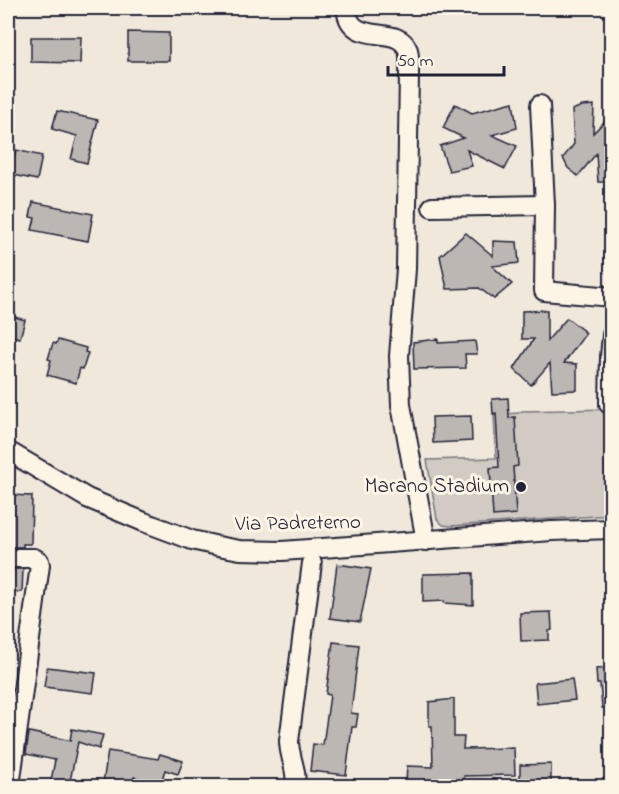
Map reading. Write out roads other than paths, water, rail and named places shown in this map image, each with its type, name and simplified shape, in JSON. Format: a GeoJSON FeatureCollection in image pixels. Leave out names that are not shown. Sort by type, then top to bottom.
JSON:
{"type":"FeatureCollection","features":[{"type":"Feature","properties":{"kind":"street"},"geometry":{"type":"LineString","coordinates":[[346,8],[347,16],[353,27],[368,34],[400,40],[408,50],[410,74],[406,269],[399,356],[400,405],[426,541]]}},
{"type":"Feature","properties":{"kind":"street"},"geometry":{"type":"LineString","coordinates":[[540,105],[545,205],[544,291],[612,297]]}},
{"type":"Feature","properties":{"kind":"street"},"geometry":{"type":"LineString","coordinates":[[432,207],[545,205]]}},
{"type":"Feature","properties":{"kind":"street"},"geometry":{"type":"LineString","coordinates":[[609,404],[612,335]]}},
{"type":"Feature","properties":{"kind":"street","name":"Via Padreterno"},"geometry":{"type":"LineString","coordinates":[[8,451],[87,498],[192,540],[240,550],[282,551],[552,531],[612,529]]}},
{"type":"Feature","properties":{"kind":"street"},"geometry":{"type":"LineString","coordinates":[[8,558],[34,558],[39,561],[40,565],[10,786]]}},
{"type":"Feature","properties":{"kind":"street"},"geometry":{"type":"LineString","coordinates":[[295,786],[296,773],[289,750],[289,741],[312,562]]}},
{"type":"Feature","properties":{"kind":"place","name":"Marano Stadium"},"geometry":{"type":"Point","coordinates":[521,487]}}]}
